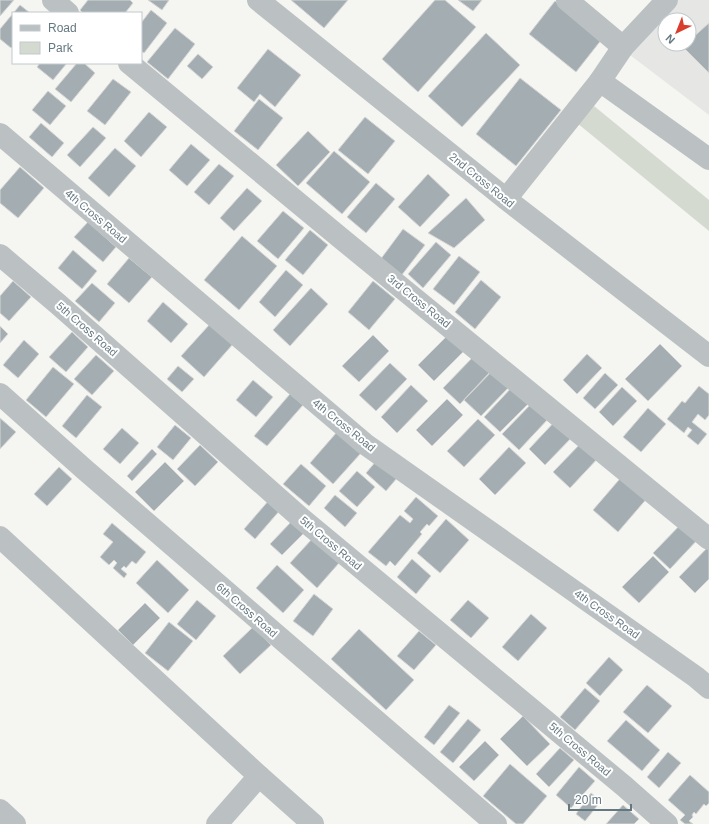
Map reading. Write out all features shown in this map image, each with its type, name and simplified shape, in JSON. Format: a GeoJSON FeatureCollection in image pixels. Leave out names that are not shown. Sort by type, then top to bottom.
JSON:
{"type":"FeatureCollection","features":[{"type":"Feature","properties":{"kind":"street"},"geometry":{"type":"LineString","coordinates":[[53,0],[67,12]]}},
{"type":"Feature","properties":{"kind":"street","name":"2nd Cross Road"},"geometry":{"type":"LineString","coordinates":[[258,0],[506,199],[709,356]]}},
{"type":"Feature","properties":{"kind":"street"},"geometry":{"type":"LineString","coordinates":[[568,0],[623,47]]}},
{"type":"Feature","properties":{"kind":"street"},"geometry":{"type":"LineString","coordinates":[[506,199],[600,81],[623,47],[667,0]]}},
{"type":"Feature","properties":{"kind":"street","name":"3rd Cross Road"},"geometry":{"type":"LineString","coordinates":[[130,64],[343,240],[709,538]]}},
{"type":"Feature","properties":{"kind":"street"},"geometry":{"type":"LineString","coordinates":[[600,81],[709,159]]}},
{"type":"Feature","properties":{"kind":"street","name":"4th Cross Road"},"geometry":{"type":"LineString","coordinates":[[0,134],[365,444],[696,677],[709,688]]}},
{"type":"Feature","properties":{"kind":"street","name":"5th Cross Road"},"geometry":{"type":"LineString","coordinates":[[0,255],[58,304],[302,519],[618,780],[667,824]]}},
{"type":"Feature","properties":{"kind":"street","name":"6th Cross Road"},"geometry":{"type":"LineString","coordinates":[[0,394],[90,474],[496,824]]}},
{"type":"Feature","properties":{"kind":"street"},"geometry":{"type":"LineString","coordinates":[[0,537],[313,824]]}},
{"type":"Feature","properties":{"kind":"street"},"geometry":{"type":"LineString","coordinates":[[217,824],[260,776]]}},
{"type":"Feature","properties":{"kind":"street"},"geometry":{"type":"LineString","coordinates":[[0,810],[15,824]]}},
{"type":"Feature","properties":{"kind":"shaded area"},"geometry":{"type":"Polygon","coordinates":[[[677,0],[709,0],[709,115],[630,55],[657,23],[657,52],[697,52],[697,12],[667,12],[677,0]]]}},
{"type":"Feature","properties":{"kind":"green space"},"geometry":{"type":"Polygon","coordinates":[[[594,106],[709,200],[709,231],[577,123],[594,106]]]}},
{"type":"Feature","properties":{"kind":"building"},"geometry":{"type":"Polygon","coordinates":[[[0,0],[14,0],[0,16],[0,0]]]}},
{"type":"Feature","properties":{"kind":"building"},"geometry":{"type":"Polygon","coordinates":[[[88,0],[130,0],[133,3],[126,12],[82,12],[80,10],[88,0]]]}},
{"type":"Feature","properties":{"kind":"building"},"geometry":{"type":"Polygon","coordinates":[[[148,0],[169,0],[162,10],[148,0]]]}},
{"type":"Feature","properties":{"kind":"building"},"geometry":{"type":"Polygon","coordinates":[[[291,0],[348,0],[324,28],[291,0]]]}},
{"type":"Feature","properties":{"kind":"building"},"geometry":{"type":"Polygon","coordinates":[[[435,0],[445,0],[476,27],[418,92],[382,59],[435,0]]]}},
{"type":"Feature","properties":{"kind":"building"},"geometry":{"type":"Polygon","coordinates":[[[458,0],[482,0],[473,11],[458,0]]]}},
{"type":"Feature","properties":{"kind":"building"},"geometry":{"type":"Polygon","coordinates":[[[555,1],[602,39],[576,72],[529,34],[555,1]]]}},
{"type":"Feature","properties":{"kind":"building"},"geometry":{"type":"Polygon","coordinates":[[[20,5],[29,12],[14,12],[20,5]]]}},
{"type":"Feature","properties":{"kind":"building"},"geometry":{"type":"Polygon","coordinates":[[[151,10],[167,23],[144,53],[142,52],[142,22],[151,10]]]}},
{"type":"Feature","properties":{"kind":"building"},"geometry":{"type":"Polygon","coordinates":[[[12,14],[11,48],[0,39],[0,29],[12,14]]]}},
{"type":"Feature","properties":{"kind":"building"},"geometry":{"type":"Polygon","coordinates":[[[709,23],[709,73],[688,52],[697,52],[697,34],[709,23]]]}},
{"type":"Feature","properties":{"kind":"building"},"geometry":{"type":"Polygon","coordinates":[[[175,28],[195,44],[168,79],[147,62],[175,28]]]}},
{"type":"Feature","properties":{"kind":"building"},"geometry":{"type":"Polygon","coordinates":[[[486,33],[520,65],[462,127],[428,96],[486,33]]]}},
{"type":"Feature","properties":{"kind":"building"},"geometry":{"type":"Polygon","coordinates":[[[268,49],[301,75],[275,107],[260,94],[254,102],[237,88],[268,49]]]}},
{"type":"Feature","properties":{"kind":"building"},"geometry":{"type":"Polygon","coordinates":[[[198,54],[213,67],[202,79],[187,66],[198,54]]]}},
{"type":"Feature","properties":{"kind":"building"},"geometry":{"type":"Polygon","coordinates":[[[39,64],[66,64],[53,80],[37,67],[39,64]]]}},
{"type":"Feature","properties":{"kind":"building"},"geometry":{"type":"Polygon","coordinates":[[[76,64],[85,64],[95,73],[71,102],[55,89],[76,64]]]}},
{"type":"Feature","properties":{"kind":"building"},"geometry":{"type":"Polygon","coordinates":[[[520,78],[561,110],[516,166],[476,134],[520,78]]]}},
{"type":"Feature","properties":{"kind":"building"},"geometry":{"type":"Polygon","coordinates":[[[113,79],[131,92],[105,125],[87,111],[113,79]]]}},
{"type":"Feature","properties":{"kind":"building"},"geometry":{"type":"Polygon","coordinates":[[[48,91],[66,106],[50,125],[32,110],[48,91]]]}},
{"type":"Feature","properties":{"kind":"building"},"geometry":{"type":"Polygon","coordinates":[[[259,99],[283,118],[258,150],[234,131],[259,99]]]}},
{"type":"Feature","properties":{"kind":"building"},"geometry":{"type":"Polygon","coordinates":[[[149,112],[167,127],[141,157],[124,141],[149,112]]]}},
{"type":"Feature","properties":{"kind":"building"},"geometry":{"type":"Polygon","coordinates":[[[365,117],[395,141],[368,174],[338,150],[365,117]]]}},
{"type":"Feature","properties":{"kind":"building"},"geometry":{"type":"Polygon","coordinates":[[[41,123],[64,143],[52,157],[29,137],[41,123]]]}},
{"type":"Feature","properties":{"kind":"building"},"geometry":{"type":"Polygon","coordinates":[[[93,127],[106,138],[80,167],[67,155],[93,127]]]}},
{"type":"Feature","properties":{"kind":"building"},"geometry":{"type":"Polygon","coordinates":[[[308,131],[330,152],[298,186],[276,165],[308,131]]]}},
{"type":"Feature","properties":{"kind":"building"},"geometry":{"type":"Polygon","coordinates":[[[191,144],[210,160],[187,186],[169,170],[191,144]]]}},
{"type":"Feature","properties":{"kind":"building"},"geometry":{"type":"Polygon","coordinates":[[[115,148],[136,166],[109,197],[88,178],[115,148]]]}},
{"type":"Feature","properties":{"kind":"building"},"geometry":{"type":"Polygon","coordinates":[[[334,151],[370,182],[342,214],[306,183],[334,151]]]}},
{"type":"Feature","properties":{"kind":"building"},"geometry":{"type":"Polygon","coordinates":[[[219,164],[234,176],[209,205],[194,192],[219,164]]]}},
{"type":"Feature","properties":{"kind":"building"},"geometry":{"type":"Polygon","coordinates":[[[20,167],[44,188],[18,218],[0,203],[0,190],[20,167]]]}},
{"type":"Feature","properties":{"kind":"building"},"geometry":{"type":"Polygon","coordinates":[[[428,174],[450,195],[420,227],[398,207],[428,174]]]}},
{"type":"Feature","properties":{"kind":"building"},"geometry":{"type":"Polygon","coordinates":[[[376,183],[395,199],[366,233],[347,217],[376,183]]]}},
{"type":"Feature","properties":{"kind":"building"},"geometry":{"type":"Polygon","coordinates":[[[247,188],[262,201],[234,231],[220,218],[247,188]]]}},
{"type":"Feature","properties":{"kind":"building"},"geometry":{"type":"Polygon","coordinates":[[[466,198],[485,220],[454,248],[428,233],[466,198]]]}},
{"type":"Feature","properties":{"kind":"building"},"geometry":{"type":"Polygon","coordinates":[[[283,211],[304,228],[278,259],[257,241],[283,211]]]}},
{"type":"Feature","properties":{"kind":"building"},"geometry":{"type":"Polygon","coordinates":[[[88,222],[116,247],[103,262],[74,237],[88,222]]]}},
{"type":"Feature","properties":{"kind":"building"},"geometry":{"type":"Polygon","coordinates":[[[403,229],[425,245],[401,276],[380,260],[403,229]]]}},
{"type":"Feature","properties":{"kind":"building"},"geometry":{"type":"Polygon","coordinates":[[[310,230],[328,245],[303,275],[285,260],[310,230]]]}},
{"type":"Feature","properties":{"kind":"building"},"geometry":{"type":"Polygon","coordinates":[[[242,236],[277,266],[239,310],[204,280],[242,236]]]}},
{"type":"Feature","properties":{"kind":"building"},"geometry":{"type":"Polygon","coordinates":[[[436,242],[451,255],[423,288],[408,274],[436,242]]]}},
{"type":"Feature","properties":{"kind":"building"},"geometry":{"type":"Polygon","coordinates":[[[73,250],[97,271],[82,289],[58,268],[73,250]]]}},
{"type":"Feature","properties":{"kind":"building"},"geometry":{"type":"Polygon","coordinates":[[[459,256],[480,272],[454,305],[433,289],[459,256]]]}},
{"type":"Feature","properties":{"kind":"building"},"geometry":{"type":"Polygon","coordinates":[[[129,258],[152,277],[129,303],[107,284],[129,258]]]}},
{"type":"Feature","properties":{"kind":"building"},"geometry":{"type":"Polygon","coordinates":[[[286,270],[303,285],[275,317],[259,302],[286,270]]]}},
{"type":"Feature","properties":{"kind":"building"},"geometry":{"type":"Polygon","coordinates":[[[481,280],[501,297],[475,329],[455,312],[481,280]]]}},
{"type":"Feature","properties":{"kind":"building"},"geometry":{"type":"Polygon","coordinates":[[[13,281],[31,297],[9,321],[0,313],[0,296],[13,281]]]}},
{"type":"Feature","properties":{"kind":"building"},"geometry":{"type":"Polygon","coordinates":[[[373,281],[395,299],[369,330],[348,312],[373,281]]]}},
{"type":"Feature","properties":{"kind":"building"},"geometry":{"type":"Polygon","coordinates":[[[92,283],[115,303],[99,322],[75,301],[92,283]]]}},
{"type":"Feature","properties":{"kind":"building"},"geometry":{"type":"Polygon","coordinates":[[[311,288],[328,304],[290,346],[273,330],[311,288]]]}},
{"type":"Feature","properties":{"kind":"building"},"geometry":{"type":"Polygon","coordinates":[[[163,302],[188,324],[171,343],[147,321],[163,302]]]}},
{"type":"Feature","properties":{"kind":"building"},"geometry":{"type":"Polygon","coordinates":[[[210,324],[233,344],[204,377],[181,356],[210,324]]]}},
{"type":"Feature","properties":{"kind":"building"},"geometry":{"type":"Polygon","coordinates":[[[0,326],[8,334],[0,343],[0,326]]]}},
{"type":"Feature","properties":{"kind":"building"},"geometry":{"type":"Polygon","coordinates":[[[72,332],[88,347],[66,372],[49,357],[72,332]]]}},
{"type":"Feature","properties":{"kind":"building"},"geometry":{"type":"Polygon","coordinates":[[[449,334],[465,350],[434,381],[418,365],[449,334]]]}},
{"type":"Feature","properties":{"kind":"building"},"geometry":{"type":"Polygon","coordinates":[[[373,335],[389,351],[359,382],[342,366],[373,335]]]}},
{"type":"Feature","properties":{"kind":"building"},"geometry":{"type":"Polygon","coordinates":[[[24,340],[39,354],[18,378],[3,365],[24,340]]]}},
{"type":"Feature","properties":{"kind":"building"},"geometry":{"type":"Polygon","coordinates":[[[660,344],[682,366],[648,401],[625,379],[660,344]]]}},
{"type":"Feature","properties":{"kind":"building"},"geometry":{"type":"Polygon","coordinates":[[[587,354],[602,368],[577,394],[563,380],[587,354]]]}},
{"type":"Feature","properties":{"kind":"building"},"geometry":{"type":"Polygon","coordinates":[[[96,355],[114,371],[92,395],[74,379],[96,355]]]}},
{"type":"Feature","properties":{"kind":"building"},"geometry":{"type":"Polygon","coordinates":[[[474,356],[490,372],[460,404],[443,388],[474,356]]]}},
{"type":"Feature","properties":{"kind":"building"},"geometry":{"type":"Polygon","coordinates":[[[390,363],[407,379],[376,411],[359,395],[390,363]]]}},
{"type":"Feature","properties":{"kind":"building"},"geometry":{"type":"Polygon","coordinates":[[[178,366],[194,379],[182,392],[167,379],[178,366]]]}},
{"type":"Feature","properties":{"kind":"building"},"geometry":{"type":"Polygon","coordinates":[[[53,367],[74,384],[46,417],[26,400],[53,367]]]}},
{"type":"Feature","properties":{"kind":"building"},"geometry":{"type":"Polygon","coordinates":[[[495,368],[512,384],[481,416],[464,400],[495,368]]]}},
{"type":"Feature","properties":{"kind":"building"},"geometry":{"type":"Polygon","coordinates":[[[605,373],[618,385],[595,409],[583,398],[605,373]]]}},
{"type":"Feature","properties":{"kind":"building"},"geometry":{"type":"Polygon","coordinates":[[[253,380],[273,397],[256,417],[236,400],[253,380]]]}},
{"type":"Feature","properties":{"kind":"building"},"geometry":{"type":"Polygon","coordinates":[[[411,385],[428,401],[397,433],[381,417],[411,385]]]}},
{"type":"Feature","properties":{"kind":"building"},"geometry":{"type":"Polygon","coordinates":[[[514,385],[531,401],[500,432],[484,417],[514,385]]]}},
{"type":"Feature","properties":{"kind":"building"},"geometry":{"type":"Polygon","coordinates":[[[699,386],[709,394],[709,415],[705,420],[698,414],[692,422],[707,434],[698,445],[687,436],[692,430],[688,427],[684,433],[667,419],[682,401],[685,403],[699,386]]]}},
{"type":"Feature","properties":{"kind":"building"},"geometry":{"type":"Polygon","coordinates":[[[622,387],[637,401],[613,426],[599,412],[622,387]]]}},
{"type":"Feature","properties":{"kind":"building"},"geometry":{"type":"Polygon","coordinates":[[[290,394],[303,405],[267,446],[254,436],[290,394]]]}},
{"type":"Feature","properties":{"kind":"building"},"geometry":{"type":"Polygon","coordinates":[[[87,395],[102,407],[76,438],[62,426],[87,395]]]}},
{"type":"Feature","properties":{"kind":"building"},"geometry":{"type":"Polygon","coordinates":[[[447,399],[463,415],[432,446],[416,430],[447,399]]]}},
{"type":"Feature","properties":{"kind":"building"},"geometry":{"type":"Polygon","coordinates":[[[533,402],[549,418],[519,450],[502,434],[533,402]]]}},
{"type":"Feature","properties":{"kind":"building"},"geometry":{"type":"Polygon","coordinates":[[[648,408],[666,424],[641,452],[623,437],[648,408]]]}},
{"type":"Feature","properties":{"kind":"building"},"geometry":{"type":"Polygon","coordinates":[[[559,417],[576,433],[545,465],[529,449],[559,417]]]}},
{"type":"Feature","properties":{"kind":"building"},"geometry":{"type":"Polygon","coordinates":[[[0,418],[16,432],[0,449],[0,418]]]}},
{"type":"Feature","properties":{"kind":"building"},"geometry":{"type":"Polygon","coordinates":[[[478,419],[495,435],[464,467],[447,451],[478,419]]]}},
{"type":"Feature","properties":{"kind":"building"},"geometry":{"type":"Polygon","coordinates":[[[175,425],[191,438],[173,460],[157,447],[175,425]]]}},
{"type":"Feature","properties":{"kind":"building"},"geometry":{"type":"Polygon","coordinates":[[[122,428],[139,443],[120,464],[103,449],[122,428]]]}},
{"type":"Feature","properties":{"kind":"building"},"geometry":{"type":"Polygon","coordinates":[[[337,432],[361,453],[333,484],[310,463],[337,432]]]}},
{"type":"Feature","properties":{"kind":"building"},"geometry":{"type":"Polygon","coordinates":[[[584,440],[600,456],[570,488],[553,472],[584,440]]]}},
{"type":"Feature","properties":{"kind":"building"},"geometry":{"type":"Polygon","coordinates":[[[200,445],[218,462],[195,486],[177,469],[200,445]]]}},
{"type":"Feature","properties":{"kind":"building"},"geometry":{"type":"Polygon","coordinates":[[[509,447],[526,463],[495,495],[479,479],[509,447]]]}},
{"type":"Feature","properties":{"kind":"building"},"geometry":{"type":"Polygon","coordinates":[[[152,449],[157,454],[132,481],[127,476],[152,449]]]}},
{"type":"Feature","properties":{"kind":"building"},"geometry":{"type":"Polygon","coordinates":[[[377,460],[397,478],[386,491],[366,473],[377,460]]]}},
{"type":"Feature","properties":{"kind":"building"},"geometry":{"type":"Polygon","coordinates":[[[165,462],[184,481],[154,511],[135,492],[165,462]]]}},
{"type":"Feature","properties":{"kind":"building"},"geometry":{"type":"Polygon","coordinates":[[[301,464],[326,486],[309,506],[283,484],[301,464]]]}},
{"type":"Feature","properties":{"kind":"building"},"geometry":{"type":"Polygon","coordinates":[[[59,467],[72,479],[47,506],[34,494],[59,467]]]}},
{"type":"Feature","properties":{"kind":"building"},"geometry":{"type":"Polygon","coordinates":[[[357,471],[375,487],[357,507],[339,491],[357,471]]]}},
{"type":"Feature","properties":{"kind":"building"},"geometry":{"type":"Polygon","coordinates":[[[624,474],[649,496],[618,532],[593,510],[624,474]]]}},
{"type":"Feature","properties":{"kind":"building"},"geometry":{"type":"Polygon","coordinates":[[[335,495],[357,513],[345,527],[324,508],[335,495]]]}},
{"type":"Feature","properties":{"kind":"building"},"geometry":{"type":"Polygon","coordinates":[[[416,497],[438,516],[429,526],[427,524],[420,532],[422,534],[395,566],[390,561],[386,566],[368,552],[400,515],[410,523],[413,519],[404,511],[416,497]]]}},
{"type":"Feature","properties":{"kind":"building"},"geometry":{"type":"Polygon","coordinates":[[[270,499],[281,509],[255,539],[244,529],[270,499]]]}},
{"type":"Feature","properties":{"kind":"building"},"geometry":{"type":"Polygon","coordinates":[[[446,519],[469,540],[440,573],[417,553],[446,519]]]}},
{"type":"Feature","properties":{"kind":"building"},"geometry":{"type":"Polygon","coordinates":[[[292,521],[304,533],[282,555],[270,544],[292,521]]]}},
{"type":"Feature","properties":{"kind":"building"},"geometry":{"type":"Polygon","coordinates":[[[684,521],[700,537],[670,569],[653,553],[684,521]]]}},
{"type":"Feature","properties":{"kind":"building"},"geometry":{"type":"Polygon","coordinates":[[[112,523],[146,552],[136,564],[132,561],[126,568],[124,566],[121,569],[127,574],[124,578],[113,568],[117,563],[114,560],[109,565],[100,557],[113,542],[103,534],[112,523]]]}},
{"type":"Feature","properties":{"kind":"building"},"geometry":{"type":"Polygon","coordinates":[[[312,539],[339,563],[317,588],[290,563],[312,539]]]}},
{"type":"Feature","properties":{"kind":"building"},"geometry":{"type":"Polygon","coordinates":[[[709,546],[709,579],[695,593],[679,577],[709,546]]]}},
{"type":"Feature","properties":{"kind":"building"},"geometry":{"type":"Polygon","coordinates":[[[653,556],[669,572],[639,603],[622,587],[653,556]]]}},
{"type":"Feature","properties":{"kind":"building"},"geometry":{"type":"Polygon","coordinates":[[[412,559],[431,576],[416,594],[397,577],[412,559]]]}},
{"type":"Feature","properties":{"kind":"building"},"geometry":{"type":"Polygon","coordinates":[[[157,560],[189,590],[168,613],[136,583],[157,560]]]}},
{"type":"Feature","properties":{"kind":"building"},"geometry":{"type":"Polygon","coordinates":[[[277,565],[304,590],[283,613],[256,588],[277,565]]]}},
{"type":"Feature","properties":{"kind":"building"},"geometry":{"type":"Polygon","coordinates":[[[314,594],[333,609],[313,636],[293,621],[314,594]]]}},
{"type":"Feature","properties":{"kind":"building"},"geometry":{"type":"Polygon","coordinates":[[[197,600],[216,616],[196,640],[177,624],[197,600]]]}},
{"type":"Feature","properties":{"kind":"building"},"geometry":{"type":"Polygon","coordinates":[[[468,600],[489,618],[471,638],[450,620],[468,600]]]}},
{"type":"Feature","properties":{"kind":"building"},"geometry":{"type":"Polygon","coordinates":[[[145,603],[160,618],[133,645],[118,630],[145,603]]]}},
{"type":"Feature","properties":{"kind":"building"},"geometry":{"type":"Polygon","coordinates":[[[531,614],[547,628],[518,661],[502,647],[531,614]]]}},
{"type":"Feature","properties":{"kind":"building"},"geometry":{"type":"Polygon","coordinates":[[[169,622],[193,641],[168,671],[145,653],[169,622]]]}},
{"type":"Feature","properties":{"kind":"building"},"geometry":{"type":"Polygon","coordinates":[[[253,627],[271,645],[240,674],[223,656],[253,627]]]}},
{"type":"Feature","properties":{"kind":"building"},"geometry":{"type":"Polygon","coordinates":[[[359,629],[414,680],[386,710],[331,659],[359,629]]]}},
{"type":"Feature","properties":{"kind":"building"},"geometry":{"type":"Polygon","coordinates":[[[419,631],[436,645],[414,670],[397,656],[419,631]]]}},
{"type":"Feature","properties":{"kind":"building"},"geometry":{"type":"Polygon","coordinates":[[[609,657],[623,670],[600,696],[586,683],[609,657]]]}},
{"type":"Feature","properties":{"kind":"building"},"geometry":{"type":"Polygon","coordinates":[[[647,685],[672,706],[648,733],[623,712],[647,685]]]}},
{"type":"Feature","properties":{"kind":"building"},"geometry":{"type":"Polygon","coordinates":[[[585,688],[600,701],[575,730],[560,717],[585,688]]]}},
{"type":"Feature","properties":{"kind":"building"},"geometry":{"type":"Polygon","coordinates":[[[449,705],[460,713],[434,745],[424,737],[449,705]]]}},
{"type":"Feature","properties":{"kind":"building"},"geometry":{"type":"Polygon","coordinates":[[[523,716],[550,744],[527,766],[500,739],[523,716]]]}},
{"type":"Feature","properties":{"kind":"building"},"geometry":{"type":"Polygon","coordinates":[[[468,719],[481,730],[453,763],[440,752],[468,719]]]}},
{"type":"Feature","properties":{"kind":"building"},"geometry":{"type":"Polygon","coordinates":[[[626,720],[660,750],[642,771],[607,741],[626,720]]]}},
{"type":"Feature","properties":{"kind":"building"},"geometry":{"type":"Polygon","coordinates":[[[485,741],[499,755],[474,781],[459,767],[485,741]]]}},
{"type":"Feature","properties":{"kind":"building"},"geometry":{"type":"Polygon","coordinates":[[[560,748],[574,760],[549,787],[536,774],[560,748]]]}},
{"type":"Feature","properties":{"kind":"building"},"geometry":{"type":"Polygon","coordinates":[[[668,752],[681,763],[659,788],[647,777],[668,752]]]}},
{"type":"Feature","properties":{"kind":"building"},"geometry":{"type":"Polygon","coordinates":[[[510,764],[547,796],[523,824],[516,824],[483,796],[510,764]]]}},
{"type":"Feature","properties":{"kind":"building"},"geometry":{"type":"Polygon","coordinates":[[[579,767],[595,781],[571,808],[556,795],[579,767]]]}},
{"type":"Feature","properties":{"kind":"building"},"geometry":{"type":"Polygon","coordinates":[[[690,775],[709,792],[709,803],[706,806],[704,804],[696,814],[694,812],[692,815],[693,817],[689,821],[693,824],[685,824],[680,820],[685,815],[668,800],[690,775]]]}},
{"type":"Feature","properties":{"kind":"building"},"geometry":{"type":"Polygon","coordinates":[[[591,793],[601,801],[585,821],[576,814],[591,793]]]}},
{"type":"Feature","properties":{"kind":"building"},"geometry":{"type":"Polygon","coordinates":[[[623,805],[639,819],[634,824],[606,824],[623,805]]]}}]}
